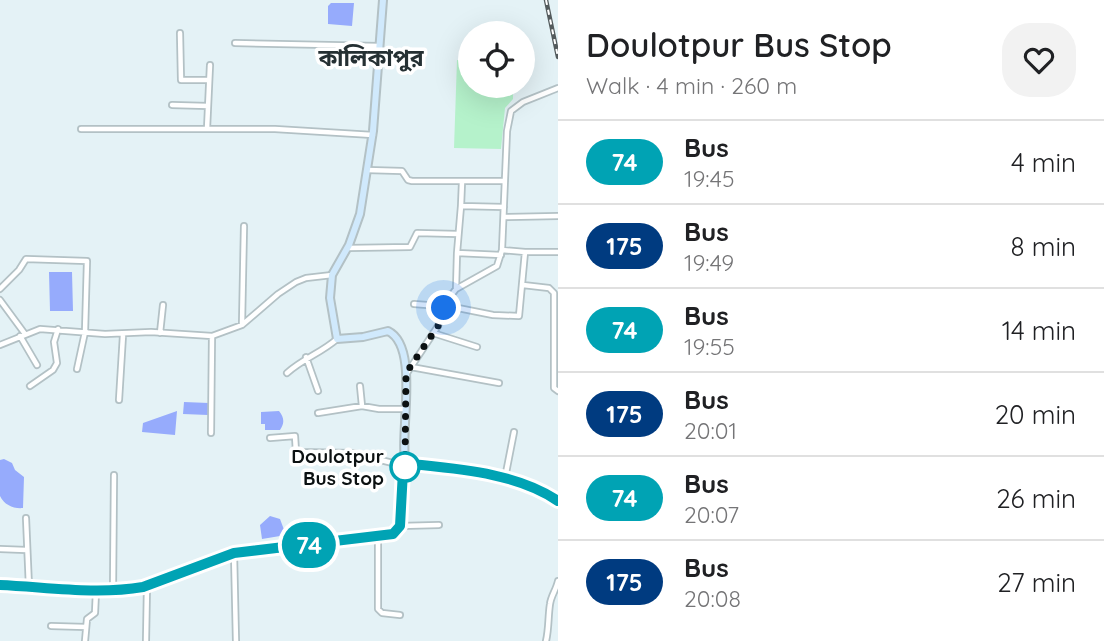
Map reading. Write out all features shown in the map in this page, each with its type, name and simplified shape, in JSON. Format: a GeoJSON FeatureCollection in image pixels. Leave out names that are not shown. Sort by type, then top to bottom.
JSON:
{"type":"FeatureCollection","features":[{"type":"Feature","properties":{"kind":"main road"},"geometry":{"type":"LineString","coordinates":[[0,585],[96,590],[147,586],[234,553],[393,534],[400,526],[403,471],[411,464],[504,479],[538,489],[558,501]]}},
{"type":"Feature","properties":{"kind":"street"},"geometry":{"type":"LineString","coordinates":[[337,339],[330,298],[332,275],[348,248],[360,214],[373,135],[383,0]]}},
{"type":"Feature","properties":{"kind":"street"},"geometry":{"type":"LineString","coordinates":[[180,33],[180,80],[209,80]]}},
{"type":"Feature","properties":{"kind":"street"},"geometry":{"type":"LineString","coordinates":[[235,43],[379,46]]}},
{"type":"Feature","properties":{"kind":"street"},"geometry":{"type":"LineString","coordinates":[[207,129],[210,65]]}},
{"type":"Feature","properties":{"kind":"street"},"geometry":{"type":"LineString","coordinates":[[408,370],[433,333],[456,289],[497,266],[502,253],[508,120],[511,111],[523,102],[558,88]]}},
{"type":"Feature","properties":{"kind":"street"},"geometry":{"type":"LineString","coordinates":[[172,105],[208,106]]}},
{"type":"Feature","properties":{"kind":"street"},"geometry":{"type":"LineString","coordinates":[[81,129],[275,129],[373,135]]}},
{"type":"Feature","properties":{"kind":"street"},"geometry":{"type":"LineString","coordinates":[[367,170],[402,171],[408,180],[412,181],[505,181]]}},
{"type":"Feature","properties":{"kind":"street"},"geometry":{"type":"LineString","coordinates":[[456,289],[462,182]]}},
{"type":"Feature","properties":{"kind":"street"},"geometry":{"type":"LineString","coordinates":[[461,206],[504,207]]}},
{"type":"Feature","properties":{"kind":"street"},"geometry":{"type":"LineString","coordinates":[[504,217],[558,216]]}},
{"type":"Feature","properties":{"kind":"street"},"geometry":{"type":"LineString","coordinates":[[242,325],[244,226]]}},
{"type":"Feature","properties":{"kind":"street"},"geometry":{"type":"LineString","coordinates":[[348,248],[410,247],[417,233],[458,234]]}},
{"type":"Feature","properties":{"kind":"street"},"geometry":{"type":"LineString","coordinates":[[414,304],[519,316],[525,252]]}},
{"type":"Feature","properties":{"kind":"street"},"geometry":{"type":"LineString","coordinates":[[457,253],[558,252]]}},
{"type":"Feature","properties":{"kind":"street"},"geometry":{"type":"LineString","coordinates":[[0,289],[26,259],[87,261],[85,332],[77,369]]}},
{"type":"Feature","properties":{"kind":"street"},"geometry":{"type":"LineString","coordinates":[[0,345],[40,329],[123,335],[160,333],[212,336],[242,325],[296,282],[332,275]]}},
{"type":"Feature","properties":{"kind":"street"},"geometry":{"type":"LineString","coordinates":[[523,285],[553,289],[556,320],[554,388],[558,391]]}},
{"type":"Feature","properties":{"kind":"street"},"geometry":{"type":"LineString","coordinates":[[0,300],[37,365]]}},
{"type":"Feature","properties":{"kind":"street"},"geometry":{"type":"LineString","coordinates":[[160,333],[163,305]]}},
{"type":"Feature","properties":{"kind":"street"},"geometry":{"type":"LineString","coordinates":[[30,386],[53,370],[57,363],[54,342],[58,329]]}},
{"type":"Feature","properties":{"kind":"street"},"geometry":{"type":"LineString","coordinates":[[270,438],[295,436],[296,452],[352,453],[406,466],[405,409],[408,370],[400,345],[391,331],[337,339],[327,348],[306,357],[287,373]]}},
{"type":"Feature","properties":{"kind":"street"},"geometry":{"type":"LineString","coordinates":[[433,333],[477,347]]}},
{"type":"Feature","properties":{"kind":"street"},"geometry":{"type":"LineString","coordinates":[[119,400],[123,335]]}},
{"type":"Feature","properties":{"kind":"street"},"geometry":{"type":"LineString","coordinates":[[211,433],[212,336]]}},
{"type":"Feature","properties":{"kind":"street"},"geometry":{"type":"LineString","coordinates":[[306,357],[317,391]]}},
{"type":"Feature","properties":{"kind":"street"},"geometry":{"type":"LineString","coordinates":[[408,370],[499,383]]}},
{"type":"Feature","properties":{"kind":"street"},"geometry":{"type":"LineString","coordinates":[[360,386],[362,406]]}},
{"type":"Feature","properties":{"kind":"street"},"geometry":{"type":"LineString","coordinates":[[317,413],[362,406],[405,409]]}},
{"type":"Feature","properties":{"kind":"street"},"geometry":{"type":"LineString","coordinates":[[504,479],[514,432]]}},
{"type":"Feature","properties":{"kind":"street"},"geometry":{"type":"LineString","coordinates":[[113,590],[114,475]]}},
{"type":"Feature","properties":{"kind":"street"},"geometry":{"type":"LineString","coordinates":[[26,517],[29,587]]}},
{"type":"Feature","properties":{"kind":"street"},"geometry":{"type":"LineString","coordinates":[[400,526],[439,525]]}},
{"type":"Feature","properties":{"kind":"street"},"geometry":{"type":"LineString","coordinates":[[378,537],[379,609],[382,613],[400,615]]}},
{"type":"Feature","properties":{"kind":"street"},"geometry":{"type":"LineString","coordinates":[[0,549],[26,550]]}},
{"type":"Feature","properties":{"kind":"street"},"geometry":{"type":"LineString","coordinates":[[234,553],[236,641]]}},
{"type":"Feature","properties":{"kind":"street"},"geometry":{"type":"LineString","coordinates":[[546,641],[550,624],[550,601],[556,589],[558,573]]}},
{"type":"Feature","properties":{"kind":"street"},"geometry":{"type":"LineString","coordinates":[[146,641],[147,586]]}},
{"type":"Feature","properties":{"kind":"street"},"geometry":{"type":"LineString","coordinates":[[85,641],[87,618],[95,613],[96,590]]}},
{"type":"Feature","properties":{"kind":"street"},"geometry":{"type":"LineString","coordinates":[[51,626],[86,627]]}},
{"type":"Feature","properties":{"kind":"green space"},"geometry":{"type":"Polygon","coordinates":[[[457,60],[458,98],[513,99],[505,108],[501,149],[454,148],[457,60]]]}},
{"type":"Feature","properties":{"kind":"water"},"geometry":{"type":"Polygon","coordinates":[[[331,3],[354,3],[352,26],[328,24],[328,6],[331,3]]]}},
{"type":"Feature","properties":{"kind":"water"},"geometry":{"type":"Polygon","coordinates":[[[49,272],[72,272],[73,311],[50,311],[49,272]]]}},
{"type":"Feature","properties":{"kind":"water"},"geometry":{"type":"Polygon","coordinates":[[[184,402],[209,403],[208,415],[183,414],[184,402]]]}},
{"type":"Feature","properties":{"kind":"water"},"geometry":{"type":"Polygon","coordinates":[[[177,411],[175,435],[142,432],[143,423],[177,411]]]}},
{"type":"Feature","properties":{"kind":"water"},"geometry":{"type":"Polygon","coordinates":[[[279,411],[283,420],[280,430],[265,430],[265,424],[261,424],[261,412],[279,411]]]}},
{"type":"Feature","properties":{"kind":"water"},"geometry":{"type":"Polygon","coordinates":[[[0,460],[12,463],[15,470],[24,477],[23,508],[10,506],[0,496],[0,460]]]}},
{"type":"Feature","properties":{"kind":"water"},"geometry":{"type":"Polygon","coordinates":[[[270,516],[280,519],[286,535],[262,539],[260,525],[270,516]]]}},
{"type":"Feature","properties":{"kind":"railway"},"geometry":{"type":"LineString","coordinates":[[546,0],[558,57]]}},
{"type":"Feature","properties":{"kind":"bus line","name":"74"},"geometry":{"type":"LineString","coordinates":[[0,585],[130,589],[143,587],[234,553],[393,534],[400,526],[403,471],[411,464],[522,483],[558,501]]}},
{"type":"Feature","properties":{"kind":"place","name":"Doulotpur Bus Stop"},"geometry":{"type":"Point","coordinates":[405,467]}},
{"type":"Feature","properties":{"kind":"district","name":"কালিকাপুর"},"geometry":{"type":"Point","coordinates":[371,57]}},
{"type":"Feature","properties":{"kind":"route"},"geometry":{"type":"LineString","coordinates":[[405,467],[406,373],[438,326],[444,308]]}}]}
